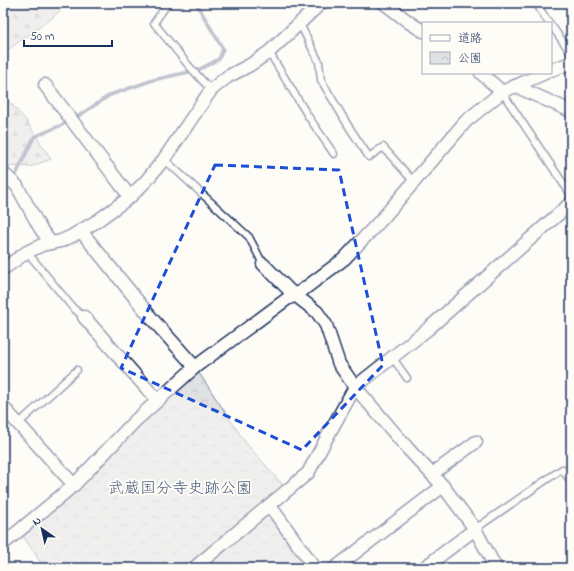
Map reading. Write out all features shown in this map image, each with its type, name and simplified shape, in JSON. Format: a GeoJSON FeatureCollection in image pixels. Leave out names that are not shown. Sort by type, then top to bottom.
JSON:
{"type":"FeatureCollection","features":[{"type":"Feature","properties":{"kind":"street"},"geometry":{"type":"LineString","coordinates":[[3,269],[27,252],[42,245],[61,241],[81,231],[130,197],[146,181],[164,159],[211,90],[227,77],[250,65],[269,52],[321,3]]}},
{"type":"Feature","properties":{"kind":"street"},"geometry":{"type":"LineString","coordinates":[[384,3],[410,23],[422,29]]}},
{"type":"Feature","properties":{"kind":"street"},"geometry":{"type":"LineString","coordinates":[[552,70],[571,63]]}},
{"type":"Feature","properties":{"kind":"street"},"geometry":{"type":"LineString","coordinates":[[482,74],[502,92]]}},
{"type":"Feature","properties":{"kind":"street"},"geometry":{"type":"LineString","coordinates":[[3,544],[74,485],[110,446],[157,400],[195,367],[344,259],[382,219],[466,121],[502,92],[543,74]]}},
{"type":"Feature","properties":{"kind":"street"},"geometry":{"type":"LineString","coordinates":[[45,85],[130,197]]}},
{"type":"Feature","properties":{"kind":"street"},"geometry":{"type":"LineString","coordinates":[[515,86],[571,111]]}},
{"type":"Feature","properties":{"kind":"street"},"geometry":{"type":"LineString","coordinates":[[11,180],[40,228],[51,243]]}},
{"type":"Feature","properties":{"kind":"street"},"geometry":{"type":"LineString","coordinates":[[200,566],[308,473],[330,430],[355,387],[434,324],[571,203]]}},
{"type":"Feature","properties":{"kind":"street"},"geometry":{"type":"LineString","coordinates":[[81,231],[154,320],[195,367]]}},
{"type":"Feature","properties":{"kind":"street"},"geometry":{"type":"LineString","coordinates":[[263,264],[273,275],[316,312],[326,325],[339,364],[355,387],[409,450],[443,486],[475,529],[496,568]]}},
{"type":"Feature","properties":{"kind":"street"},"geometry":{"type":"LineString","coordinates":[[84,317],[157,400]]}},
{"type":"Feature","properties":{"kind":"street"},"geometry":{"type":"LineString","coordinates":[[3,407],[74,485]]}},
{"type":"Feature","properties":{"kind":"street"},"geometry":{"type":"LineString","coordinates":[[432,474],[476,442]]}},
{"type":"Feature","properties":{"kind":"street"},"geometry":{"type":"LineString","coordinates":[[335,568],[443,486]]}},
{"type":"Feature","properties":{"kind":"street"},"geometry":{"type":"LineString","coordinates":[[270,506],[315,568]]}},
{"type":"Feature","properties":{"kind":"street"},"geometry":{"type":"LineString","coordinates":[[424,568],[475,529]]}},
{"type":"Feature","properties":{"kind":"lane"},"geometry":{"type":"LineString","coordinates":[[168,3],[154,23],[189,66],[211,90]]}},
{"type":"Feature","properties":{"kind":"lane"},"geometry":{"type":"LineString","coordinates":[[539,8],[549,22]]}},
{"type":"Feature","properties":{"kind":"lane"},"geometry":{"type":"LineString","coordinates":[[300,24],[319,62],[321,80],[369,157],[383,147],[414,182]]}},
{"type":"Feature","properties":{"kind":"lane"},"geometry":{"type":"LineString","coordinates":[[552,27],[571,53]]}},
{"type":"Feature","properties":{"kind":"lane"},"geometry":{"type":"LineString","coordinates":[[269,52],[304,111],[334,154]]}},
{"type":"Feature","properties":{"kind":"lane"},"geometry":{"type":"LineString","coordinates":[[502,92],[571,195]]}},
{"type":"Feature","properties":{"kind":"lane"},"geometry":{"type":"LineString","coordinates":[[164,159],[249,237],[263,264]]}},
{"type":"Feature","properties":{"kind":"lane"},"geometry":{"type":"LineString","coordinates":[[27,252],[73,308],[84,317]]}},
{"type":"Feature","properties":{"kind":"lane"},"geometry":{"type":"LineString","coordinates":[[392,357],[408,378]]}},
{"type":"Feature","properties":{"kind":"lane"},"geometry":{"type":"LineString","coordinates":[[18,424],[77,370]]}},
{"type":"Feature","properties":{"kind":"lane"},"geometry":{"type":"LineString","coordinates":[[475,529],[562,469],[571,482]]}},
{"type":"Feature","properties":{"kind":"highlighted area"},"geometry":{"type":"Polygon","coordinates":[[[215,165],[339,170],[383,365],[302,450],[121,368],[215,165]]]}},
{"type":"Feature","properties":{"kind":"green space"},"geometry":{"type":"Polygon","coordinates":[[[3,3],[68,3],[51,19],[3,53],[3,3]]]}},
{"type":"Feature","properties":{"kind":"green space"},"geometry":{"type":"Polygon","coordinates":[[[3,95],[25,119],[51,159],[30,167],[11,166],[3,176],[3,95]]]}},
{"type":"Feature","properties":{"kind":"green space","name":"武蔵国分寺史跡公園"},"geometry":{"type":"Polygon","coordinates":[[[195,367],[245,442],[288,491],[270,506],[315,568],[44,568],[20,531],[195,367]]]}},
{"type":"Feature","properties":{"kind":"waterway"},"geometry":{"type":"LineString","coordinates":[[14,179],[34,137],[71,121],[110,95],[153,80],[198,70],[219,59],[223,49],[196,3]]}},
{"type":"Feature","properties":{"kind":"waterway"},"geometry":{"type":"LineString","coordinates":[[3,189],[10,184]]}}]}
